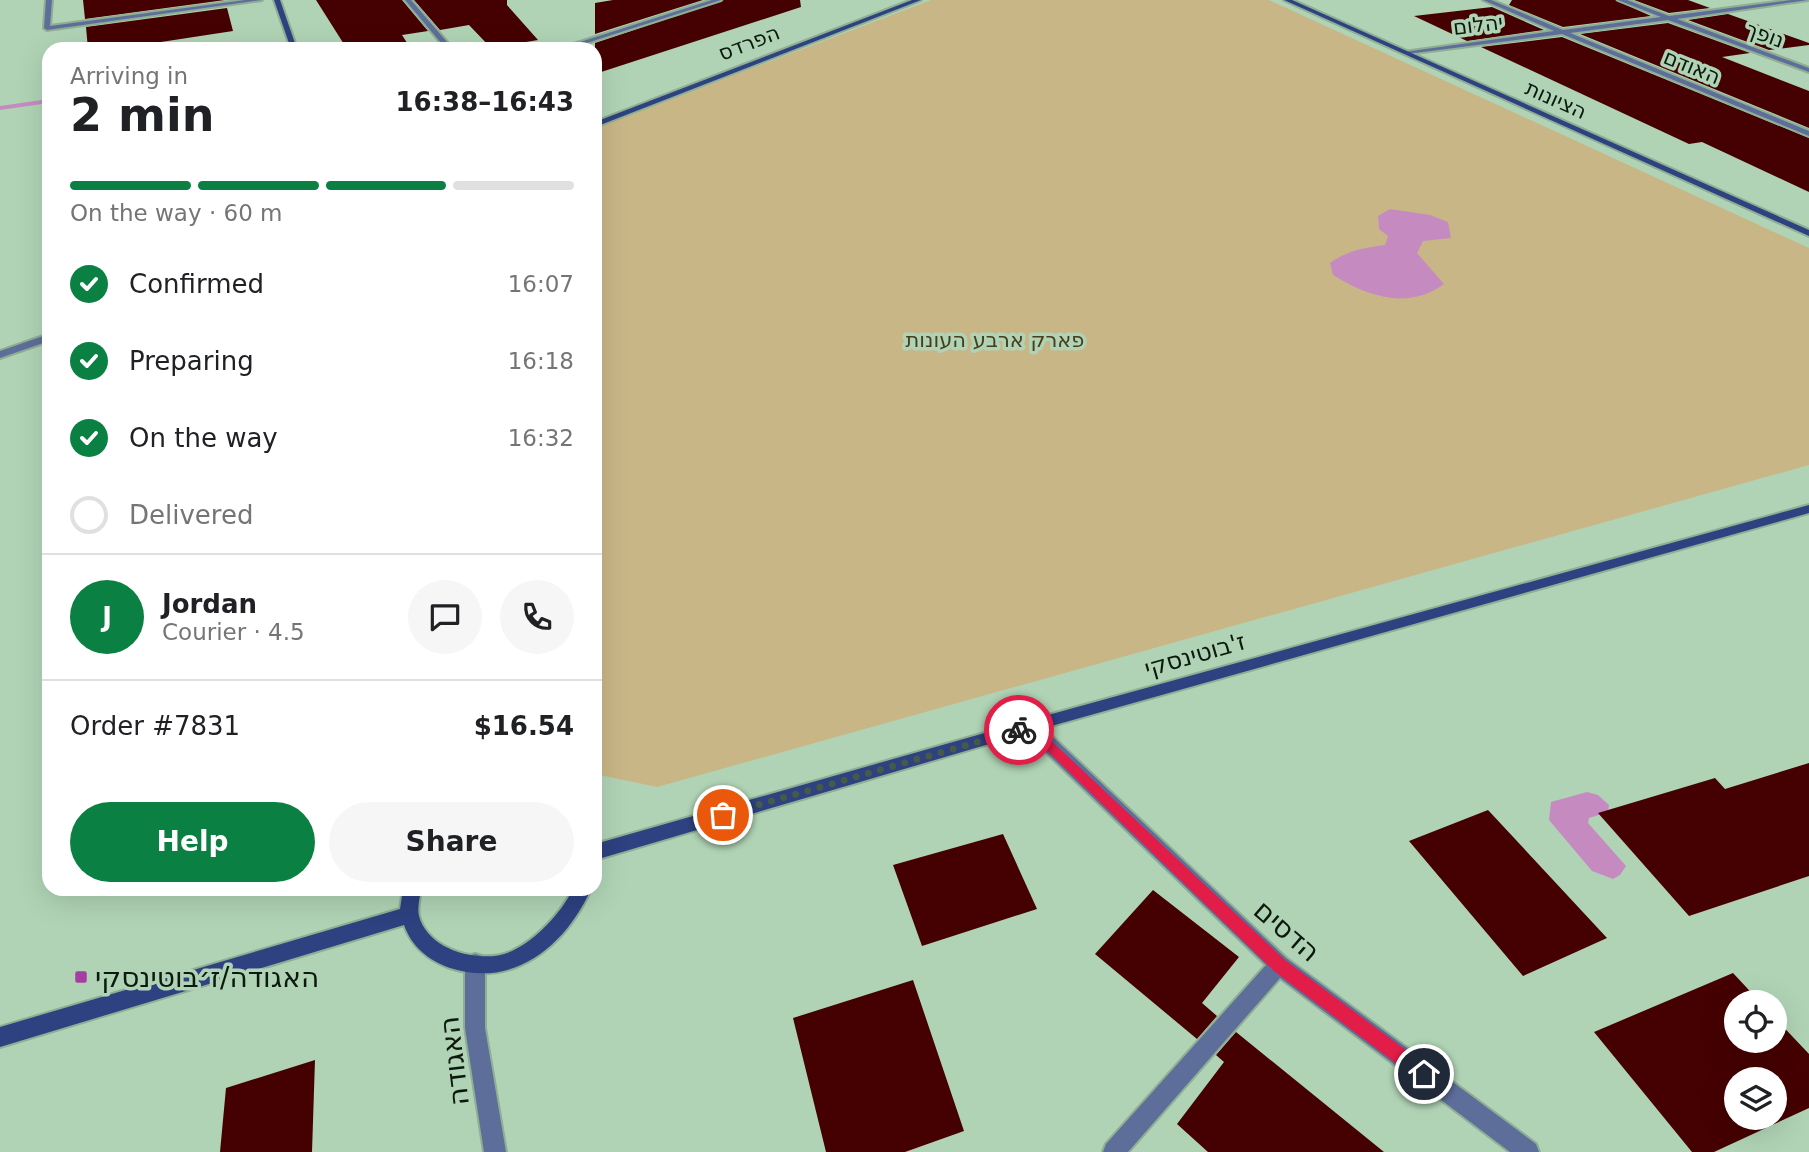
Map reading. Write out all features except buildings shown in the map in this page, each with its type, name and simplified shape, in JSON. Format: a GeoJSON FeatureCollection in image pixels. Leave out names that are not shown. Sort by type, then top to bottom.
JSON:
{"type":"FeatureCollection","features":[{"type":"Feature","properties":{"kind":"street"},"geometry":{"type":"LineString","coordinates":[[49,0],[47,28],[259,0]]}},
{"type":"Feature","properties":{"kind":"street"},"geometry":{"type":"LineString","coordinates":[[277,0],[292,42]]}},
{"type":"Feature","properties":{"kind":"street"},"geometry":{"type":"LineString","coordinates":[[408,0],[444,42]]}},
{"type":"Feature","properties":{"kind":"street"},"geometry":{"type":"LineString","coordinates":[[583,42],[718,0]]}},
{"type":"Feature","properties":{"kind":"street","name":"הפרדס"},"geometry":{"type":"LineString","coordinates":[[602,122],[918,0]]}},
{"type":"Feature","properties":{"kind":"street","name":"הציונות"},"geometry":{"type":"LineString","coordinates":[[1287,0],[1809,233]]}},
{"type":"Feature","properties":{"kind":"street","name":"האודם"},"geometry":{"type":"LineString","coordinates":[[1486,0],[1809,134]]}},
{"type":"Feature","properties":{"kind":"street","name":"נופך"},"geometry":{"type":"LineString","coordinates":[[1621,0],[1809,70]]}},
{"type":"Feature","properties":{"kind":"street"},"geometry":{"type":"LineString","coordinates":[[1798,0],[1809,5]]}},
{"type":"Feature","properties":{"kind":"street","name":"יהלום"},"geometry":{"type":"LineString","coordinates":[[1406,52],[1798,0]]}},
{"type":"Feature","properties":{"kind":"street"},"geometry":{"type":"LineString","coordinates":[[0,355],[42,340]]}},
{"type":"Feature","properties":{"kind":"street","name":"ז'בוטינסקי"},"geometry":{"type":"LineString","coordinates":[[602,850],[1030,726],[1809,509]]}},
{"type":"Feature","properties":{"kind":"street","name":"הדסים"},"geometry":{"type":"LineString","coordinates":[[1030,726],[1279,965],[1528,1152]]}},
{"type":"Feature","properties":{"kind":"street"},"geometry":{"type":"LineString","coordinates":[[411,896],[410,915],[420,940],[443,957],[475,963],[508,962],[538,944],[561,925],[580,896]]}},
{"type":"Feature","properties":{"kind":"street"},"geometry":{"type":"LineString","coordinates":[[0,1037],[410,915]]}},
{"type":"Feature","properties":{"kind":"street","name":"האגודה"},"geometry":{"type":"LineString","coordinates":[[475,963],[475,1028],[495,1152]]}},
{"type":"Feature","properties":{"kind":"street"},"geometry":{"type":"LineString","coordinates":[[1114,1152],[1279,965]]}},
{"type":"Feature","properties":{"kind":"green space","name":"פארק ארבע העונות"},"geometry":{"type":"Polygon","coordinates":[[[931,0],[1269,0],[1809,248],[1809,465],[657,787],[602,775],[602,125],[931,0]]]}},
{"type":"Feature","properties":{"kind":"shaded area"},"geometry":{"type":"Polygon","coordinates":[[[1390,209],[1430,215],[1448,222],[1451,238],[1423,241],[1417,253],[1444,284],[1431,292],[1417,297],[1388,298],[1360,289],[1333,275],[1330,263],[1343,255],[1385,245],[1388,236],[1379,229],[1378,216],[1390,209]]]}},
{"type":"Feature","properties":{"kind":"shaded area"},"geometry":{"type":"Polygon","coordinates":[[[1587,792],[1598,795],[1609,805],[1608,812],[1589,818],[1588,823],[1626,866],[1620,875],[1613,879],[1592,871],[1549,820],[1551,802],[1587,792]]]}},
{"type":"Feature","properties":{"kind":"waterway"},"geometry":{"type":"LineString","coordinates":[[0,108],[42,102]]}},
{"type":"Feature","properties":{"kind":"way so far"},"geometry":{"type":"LineString","coordinates":[[723,815],[1019,730]]}},
{"type":"Feature","properties":{"kind":"place","name":"האגודה/ז׳בוטינסקי"},"geometry":{"type":"Point","coordinates":[81,977]}},
{"type":"Feature","properties":{"kind":"route"},"geometry":{"type":"LineString","coordinates":[[1019,730],[1030,726],[1279,965],[1424,1074]]}}]}
